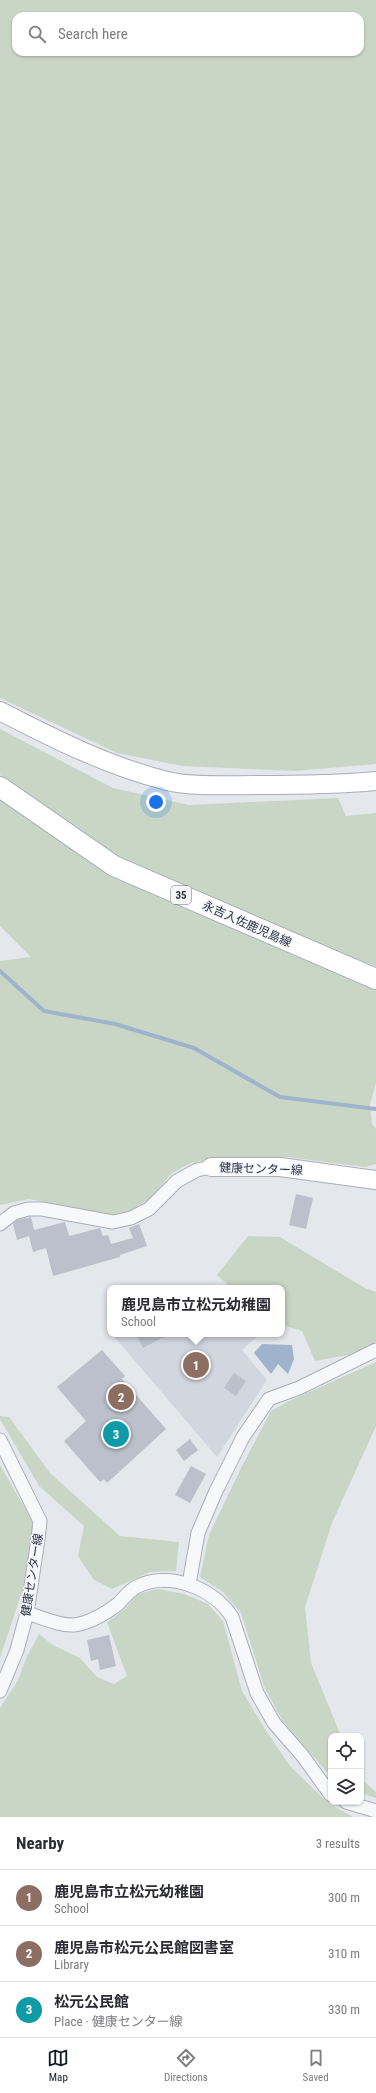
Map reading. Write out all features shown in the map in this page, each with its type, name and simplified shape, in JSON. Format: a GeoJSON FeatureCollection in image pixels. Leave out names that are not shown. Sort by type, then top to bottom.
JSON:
{"type":"FeatureCollection","features":[{"type":"Feature","properties":{"kind":"main road","name":"永吉入佐鹿児島線"},"geometry":{"type":"LineString","coordinates":[[0,787],[114,866],[376,980]]}},
{"type":"Feature","properties":{"kind":"street"},"geometry":{"type":"LineString","coordinates":[[0,711],[75,749],[113,764],[169,782],[222,786],[346,784],[376,780]]}},
{"type":"Feature","properties":{"kind":"street","name":"健康センター線"},"geometry":{"type":"LineString","coordinates":[[0,1224],[14,1214],[28,1208],[42,1209],[113,1222],[132,1218],[149,1209],[176,1181],[197,1170],[211,1167],[280,1167],[376,1180]]}},
{"type":"Feature","properties":{"kind":"street"},"geometry":{"type":"LineString","coordinates":[[189,1584],[198,1534],[213,1498],[244,1437],[269,1399],[299,1388],[376,1350]]}},
{"type":"Feature","properties":{"kind":"street","name":"健康センター線"},"geometry":{"type":"LineString","coordinates":[[0,1440],[40,1521],[27,1612],[17,1650],[0,1691]]}},
{"type":"Feature","properties":{"kind":"street"},"geometry":{"type":"LineString","coordinates":[[27,1612],[60,1623],[74,1625],[95,1619],[116,1605],[134,1588],[149,1581],[189,1584],[217,1600],[227,1608],[232,1617],[258,1693],[270,1717],[302,1755],[328,1791]]}},
{"type":"Feature","properties":{"kind":"street"},"geometry":{"type":"LineString","coordinates":[[356,1805],[376,1811]]}},
{"type":"Feature","properties":{"kind":"shaded area"},"geometry":{"type":"Polygon","coordinates":[[[115,1337],[257,1337],[242,1350],[267,1380],[217,1457],[115,1337]]]}},
{"type":"Feature","properties":{"kind":"green space"},"geometry":{"type":"Polygon","coordinates":[[[0,0],[376,0],[376,764],[294,771],[182,766],[117,753],[0,698],[0,0]]]}},
{"type":"Feature","properties":{"kind":"green space"},"geometry":{"type":"Polygon","coordinates":[[[0,729],[113,788],[189,805],[338,798],[346,816],[376,813],[376,966],[299,941],[112,856],[0,775],[0,729]]]}},
{"type":"Feature","properties":{"kind":"green space"},"geometry":{"type":"Polygon","coordinates":[[[0,796],[118,878],[376,985],[376,1083],[370,1104],[372,1124],[376,1129],[376,1164],[365,1167],[286,1157],[211,1159],[191,1163],[172,1173],[150,1199],[131,1210],[110,1216],[29,1199],[0,1205],[0,961],[31,957],[0,926],[0,796]]]}},
{"type":"Feature","properties":{"kind":"green space"},"geometry":{"type":"Polygon","coordinates":[[[248,1236],[280,1237],[365,1288],[376,1292],[376,1342],[348,1355],[315,1361],[302,1331],[285,1326],[285,1285],[228,1285],[217,1275],[248,1236]]]}},
{"type":"Feature","properties":{"kind":"green space"},"geometry":{"type":"Polygon","coordinates":[[[376,1362],[376,1426],[332,1523],[305,1607],[311,1663],[340,1733],[328,1733],[328,1774],[282,1720],[264,1686],[241,1613],[223,1592],[200,1577],[209,1535],[242,1466],[271,1411],[287,1402],[376,1362]]]}},
{"type":"Feature","properties":{"kind":"green space"},"geometry":{"type":"Polygon","coordinates":[[[0,1416],[9,1417],[50,1473],[120,1536],[179,1542],[176,1571],[150,1572],[112,1589],[94,1580],[78,1556],[84,1526],[39,1486],[0,1419],[0,1416]]]}},
{"type":"Feature","properties":{"kind":"green space"},"geometry":{"type":"Polygon","coordinates":[[[0,1465],[34,1524],[23,1589],[0,1658],[0,1465]]]}},
{"type":"Feature","properties":{"kind":"green space"},"geometry":{"type":"Polygon","coordinates":[[[158,1589],[184,1594],[208,1604],[223,1621],[242,1691],[290,1766],[328,1803],[328,1805],[331,1805],[353,1817],[0,1817],[0,1708],[18,1680],[27,1656],[39,1634],[53,1645],[80,1658],[97,1677],[114,1684],[127,1676],[107,1622],[125,1609],[138,1594],[158,1589]]]}},
{"type":"Feature","properties":{"kind":"green space"},"geometry":{"type":"Polygon","coordinates":[[[364,1782],[376,1792],[376,1798],[364,1794],[364,1782]]]}},
{"type":"Feature","properties":{"kind":"water"},"geometry":{"type":"Polygon","coordinates":[[[262,1344],[292,1345],[294,1359],[288,1374],[278,1364],[271,1374],[254,1353],[262,1344]]]}},
{"type":"Feature","properties":{"kind":"building"},"geometry":{"type":"Polygon","coordinates":[[[296,1194],[313,1198],[306,1229],[289,1225],[296,1194]]]}},
{"type":"Feature","properties":{"kind":"building"},"geometry":{"type":"Polygon","coordinates":[[[31,1217],[34,1230],[65,1222],[69,1236],[100,1228],[103,1236],[108,1235],[111,1244],[133,1238],[129,1228],[139,1224],[147,1246],[120,1255],[120,1257],[53,1276],[46,1248],[33,1252],[29,1236],[17,1240],[13,1224],[17,1220],[31,1217]]]}},
{"type":"Feature","properties":{"kind":"building"},"geometry":{"type":"Polygon","coordinates":[[[138,1337],[163,1337],[143,1348],[138,1337]]]}},
{"type":"Feature","properties":{"kind":"building"},"geometry":{"type":"Polygon","coordinates":[[[102,1350],[125,1376],[122,1379],[166,1429],[107,1483],[104,1479],[100,1482],[64,1441],[86,1421],[57,1387],[102,1350]]]}},
{"type":"Feature","properties":{"kind":"building"},"geometry":{"type":"Polygon","coordinates":[[[234,1373],[246,1381],[236,1396],[224,1388],[234,1373]]]}},
{"type":"Feature","properties":{"kind":"building"},"geometry":{"type":"Polygon","coordinates":[[[190,1439],[198,1450],[184,1461],[176,1450],[190,1439]]]}},
{"type":"Feature","properties":{"kind":"building"},"geometry":{"type":"Polygon","coordinates":[[[191,1466],[206,1474],[190,1503],[175,1495],[191,1466]]]}},
{"type":"Feature","properties":{"kind":"building"},"geometry":{"type":"Polygon","coordinates":[[[109,1635],[116,1666],[100,1670],[98,1659],[91,1661],[87,1640],[109,1635]]]}},
{"type":"Feature","properties":{"kind":"waterway"},"geometry":{"type":"LineString","coordinates":[[0,971],[44,1011],[115,1024],[194,1048],[280,1097],[376,1109]]}},
{"type":"Feature","properties":{"kind":"place","name":"鹿児島市立松元幼稚園"},"geometry":{"type":"Point","coordinates":[196,1365]}},
{"type":"Feature","properties":{"kind":"place","name":"鹿児島市松元公民館図書室"},"geometry":{"type":"Point","coordinates":[121,1397]}},
{"type":"Feature","properties":{"kind":"place","name":"松元公民館"},"geometry":{"type":"Point","coordinates":[116,1434]}}]}
